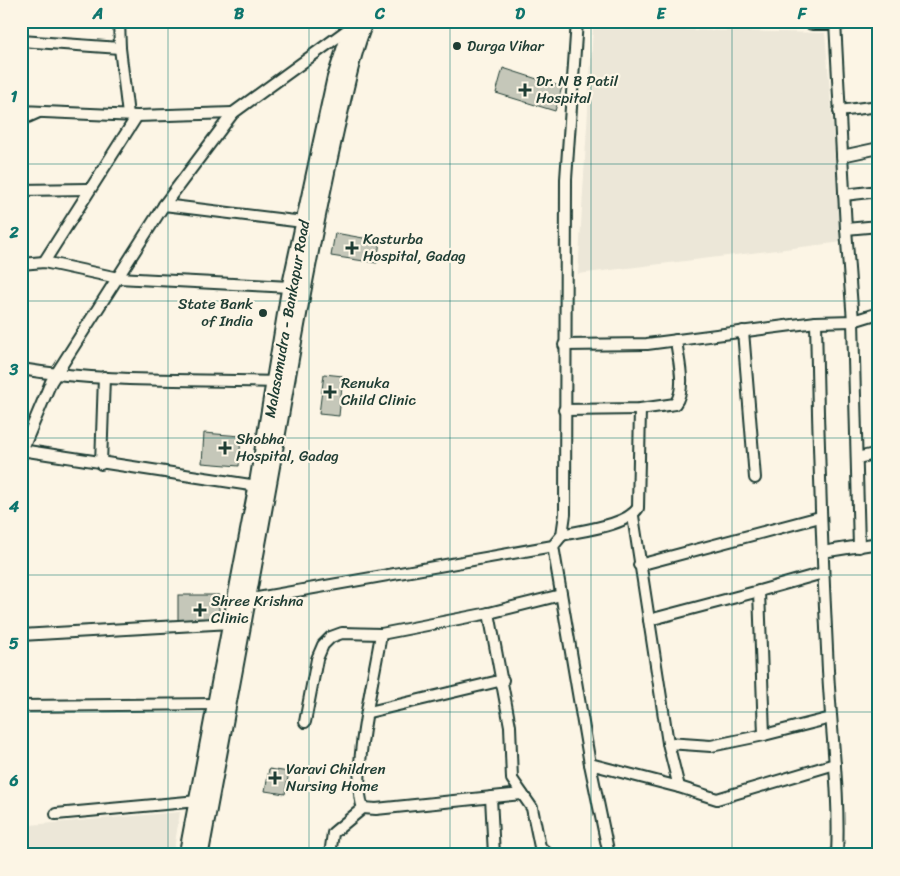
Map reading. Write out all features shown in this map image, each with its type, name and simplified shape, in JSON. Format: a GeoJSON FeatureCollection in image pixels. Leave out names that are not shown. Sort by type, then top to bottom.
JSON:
{"type":"FeatureCollection","features":[{"type":"Feature","properties":{"kind":"main road"},"geometry":{"type":"LineString","coordinates":[[200,855],[246,600],[265,508],[296,321],[327,170],[357,42],[365,21]]}},
{"type":"Feature","properties":{"kind":"main road"},"geometry":{"type":"LineString","coordinates":[[812,21],[842,21]]}},
{"type":"Feature","properties":{"kind":"main road","name":"Malasamudra - Bankapur Road"},"geometry":{"type":"LineString","coordinates":[[188,855],[257,486],[303,222],[335,80],[352,25]]}},
{"type":"Feature","properties":{"kind":"street"},"geometry":{"type":"LineString","coordinates":[[44,262],[132,116],[120,48],[120,21]]}},
{"type":"Feature","properties":{"kind":"street"},"geometry":{"type":"LineString","coordinates":[[246,600],[553,546],[562,535],[565,514],[564,345],[566,178],[577,21]]}},
{"type":"Feature","properties":{"kind":"street"},"geometry":{"type":"LineString","coordinates":[[835,22],[853,321],[859,548]]}},
{"type":"Feature","properties":{"kind":"street"},"geometry":{"type":"LineString","coordinates":[[257,486],[22,451],[56,375],[164,205],[233,113],[352,25]]}},
{"type":"Feature","properties":{"kind":"street"},"geometry":{"type":"LineString","coordinates":[[21,41],[120,48]]}},
{"type":"Feature","properties":{"kind":"street"},"geometry":{"type":"LineString","coordinates":[[839,110],[879,106]]}},
{"type":"Feature","properties":{"kind":"street"},"geometry":{"type":"LineString","coordinates":[[21,111],[132,116],[233,113]]}},
{"type":"Feature","properties":{"kind":"street"},"geometry":{"type":"LineString","coordinates":[[21,120],[41,111]]}},
{"type":"Feature","properties":{"kind":"street"},"geometry":{"type":"LineString","coordinates":[[842,156],[879,148]]}},
{"type":"Feature","properties":{"kind":"street"},"geometry":{"type":"LineString","coordinates":[[21,190],[88,189]]}},
{"type":"Feature","properties":{"kind":"street"},"geometry":{"type":"LineString","coordinates":[[844,195],[879,191]]}},
{"type":"Feature","properties":{"kind":"street"},"geometry":{"type":"LineString","coordinates":[[164,205],[303,222]]}},
{"type":"Feature","properties":{"kind":"street"},"geometry":{"type":"LineString","coordinates":[[846,229],[879,226]]}},
{"type":"Feature","properties":{"kind":"street"},"geometry":{"type":"LineString","coordinates":[[21,264],[44,262],[118,278],[290,288]]}},
{"type":"Feature","properties":{"kind":"street"},"geometry":{"type":"LineString","coordinates":[[564,345],[647,344],[816,322],[853,321],[879,313]]}},
{"type":"Feature","properties":{"kind":"street"},"geometry":{"type":"LineString","coordinates":[[816,322],[820,517],[830,718],[835,764],[834,854]]}},
{"type":"Feature","properties":{"kind":"street"},"geometry":{"type":"LineString","coordinates":[[743,331],[755,478]]}},
{"type":"Feature","properties":{"kind":"street"},"geometry":{"type":"LineString","coordinates":[[564,410],[640,409],[675,404],[680,397],[676,340]]}},
{"type":"Feature","properties":{"kind":"street"},"geometry":{"type":"LineString","coordinates":[[21,369],[56,375],[275,382]]}},
{"type":"Feature","properties":{"kind":"street"},"geometry":{"type":"LineString","coordinates":[[101,464],[104,377]]}},
{"type":"Feature","properties":{"kind":"street"},"geometry":{"type":"LineString","coordinates":[[562,535],[622,521],[633,516],[638,508],[640,499],[640,409]]}},
{"type":"Feature","properties":{"kind":"street"},"geometry":{"type":"LineString","coordinates":[[857,458],[879,454]]}},
{"type":"Feature","properties":{"kind":"street"},"geometry":{"type":"LineString","coordinates":[[633,516],[639,565],[668,743],[679,787]]}},
{"type":"Feature","properties":{"kind":"street"},"geometry":{"type":"LineString","coordinates":[[639,565],[820,517]]}},
{"type":"Feature","properties":{"kind":"street"},"geometry":{"type":"LineString","coordinates":[[822,552],[859,548],[879,543]]}},
{"type":"Feature","properties":{"kind":"street"},"geometry":{"type":"LineString","coordinates":[[553,546],[590,764],[609,855]]}},
{"type":"Feature","properties":{"kind":"street"},"geometry":{"type":"LineString","coordinates":[[649,620],[823,573]]}},
{"type":"Feature","properties":{"kind":"street"},"geometry":{"type":"LineString","coordinates":[[759,591],[764,735]]}},
{"type":"Feature","properties":{"kind":"street"},"geometry":{"type":"LineString","coordinates":[[305,722],[317,659],[323,645],[331,637],[342,633],[382,634],[489,613],[561,595]]}},
{"type":"Feature","properties":{"kind":"street"},"geometry":{"type":"LineString","coordinates":[[489,613],[503,680],[510,726],[512,779],[532,808],[540,847],[549,855]]}},
{"type":"Feature","properties":{"kind":"street"},"geometry":{"type":"LineString","coordinates":[[21,635],[231,623]]}},
{"type":"Feature","properties":{"kind":"street"},"geometry":{"type":"LineString","coordinates":[[363,808],[360,801],[359,767],[382,634]]}},
{"type":"Feature","properties":{"kind":"street"},"geometry":{"type":"LineString","coordinates":[[369,712],[503,680]]}},
{"type":"Feature","properties":{"kind":"street"},"geometry":{"type":"LineString","coordinates":[[21,706],[216,704]]}},
{"type":"Feature","properties":{"kind":"street"},"geometry":{"type":"LineString","coordinates":[[668,743],[711,746],[830,718]]}},
{"type":"Feature","properties":{"kind":"street"},"geometry":{"type":"LineString","coordinates":[[590,764],[679,787],[716,799],[835,764]]}},
{"type":"Feature","properties":{"kind":"street"},"geometry":{"type":"LineString","coordinates":[[330,855],[333,832],[363,808],[376,809],[522,794]]}},
{"type":"Feature","properties":{"kind":"street"},"geometry":{"type":"LineString","coordinates":[[491,797],[494,855]]}},
{"type":"Feature","properties":{"kind":"street"},"geometry":{"type":"LineString","coordinates":[[56,814],[198,801]]}},
{"type":"Feature","properties":{"kind":"shaded area"},"geometry":{"type":"Polygon","coordinates":[[[593,28],[825,33],[843,242],[578,274],[593,28]]]}},
{"type":"Feature","properties":{"kind":"shaded area"},"geometry":{"type":"Polygon","coordinates":[[[21,750],[30,825],[180,812],[173,855],[21,855],[21,750]]]}},
{"type":"Feature","properties":{"kind":"building"},"geometry":{"type":"Polygon","coordinates":[[[503,68],[562,87],[555,111],[496,93],[503,68]]]}},
{"type":"Feature","properties":{"kind":"building"},"geometry":{"type":"Polygon","coordinates":[[[335,233],[380,241],[377,263],[331,256],[335,233]]]}},
{"type":"Feature","properties":{"kind":"building"},"geometry":{"type":"Polygon","coordinates":[[[324,374],[343,376],[339,416],[319,414],[324,374]]]}},
{"type":"Feature","properties":{"kind":"building"},"geometry":{"type":"Polygon","coordinates":[[[204,433],[241,436],[239,466],[202,463],[204,433]]]}},
{"type":"Feature","properties":{"kind":"building"},"geometry":{"type":"Polygon","coordinates":[[[178,595],[219,595],[219,623],[178,623],[178,595]]]}},
{"type":"Feature","properties":{"kind":"building"},"geometry":{"type":"Polygon","coordinates":[[[269,769],[289,772],[285,794],[265,791],[269,769]]]}},
{"type":"Feature","properties":{"kind":"place","name":"Durga Vihar"},"geometry":{"type":"Point","coordinates":[457,46]}},
{"type":"Feature","properties":{"kind":"place","name":"Dr. N B Patil Hospital"},"geometry":{"type":"Point","coordinates":[525,90]}},
{"type":"Feature","properties":{"kind":"place","name":"Kasturba Hospital, Gadag"},"geometry":{"type":"Point","coordinates":[352,248]}},
{"type":"Feature","properties":{"kind":"place","name":"State Bank of India"},"geometry":{"type":"Point","coordinates":[263,313]}},
{"type":"Feature","properties":{"kind":"place","name":"Renuka Child Clinic"},"geometry":{"type":"Point","coordinates":[330,392]}},
{"type":"Feature","properties":{"kind":"place","name":"Shobha Hospital, Gadag"},"geometry":{"type":"Point","coordinates":[225,448]}},
{"type":"Feature","properties":{"kind":"place","name":"Shree Krishna Clinic"},"geometry":{"type":"Point","coordinates":[200,610]}},
{"type":"Feature","properties":{"kind":"place","name":"Varavi Children Nursing Home"},"geometry":{"type":"Point","coordinates":[275,778]}}]}
